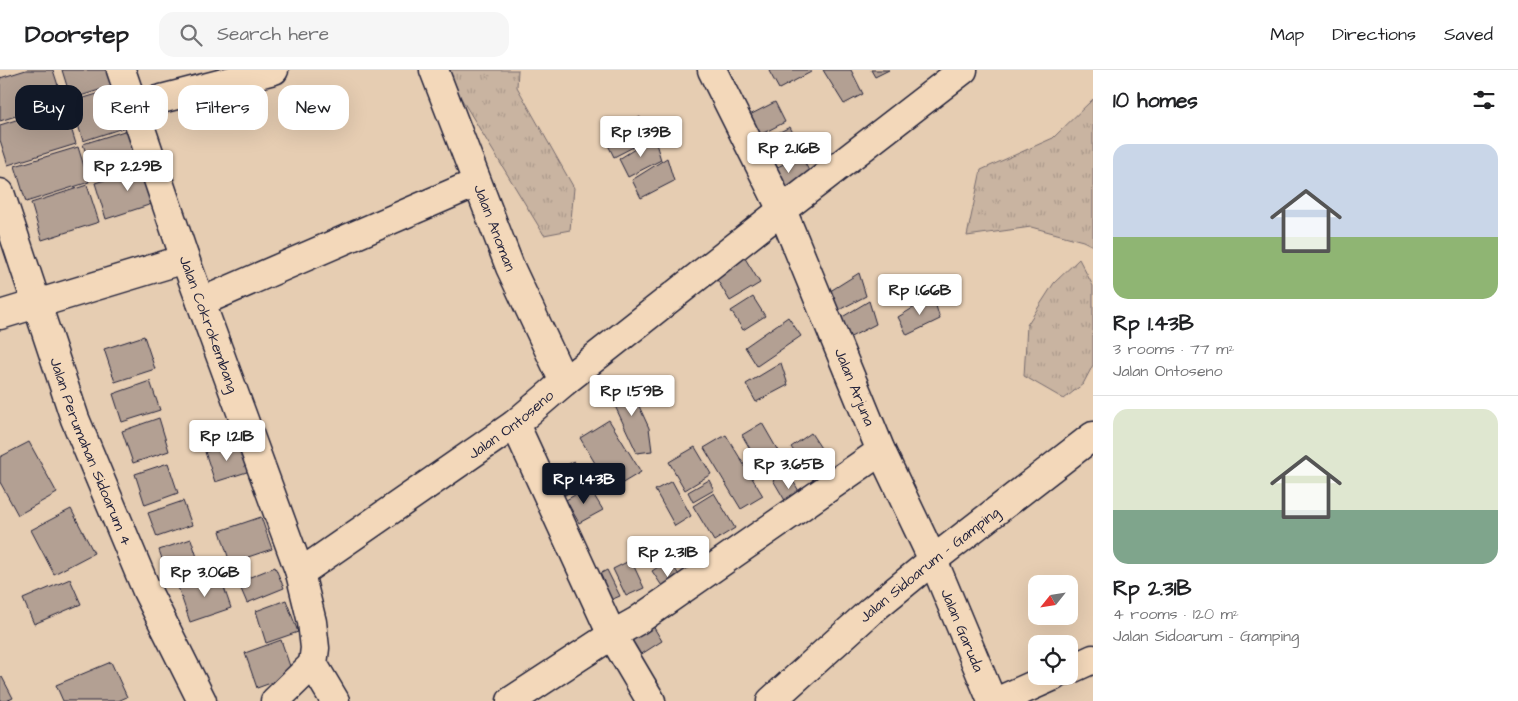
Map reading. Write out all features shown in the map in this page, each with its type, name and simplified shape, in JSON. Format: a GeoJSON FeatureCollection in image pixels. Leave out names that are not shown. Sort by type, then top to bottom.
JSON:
{"type":"FeatureCollection","features":[{"type":"Feature","properties":{"kind":"street","name":"Jalan Cokrokembang"},"geometry":{"type":"LineString","coordinates":[[121,70],[126,85]]}},
{"type":"Feature","properties":{"kind":"street"},"geometry":{"type":"LineString","coordinates":[[168,97],[274,70]]}},
{"type":"Feature","properties":{"kind":"street","name":"Jalan Anoman"},"geometry":{"type":"LineString","coordinates":[[434,70],[510,268],[564,382]]}},
{"type":"Feature","properties":{"kind":"street","name":"Jalan Arjuna"},"geometry":{"type":"LineString","coordinates":[[712,70],[782,210],[881,451],[933,560]]}},
{"type":"Feature","properties":{"kind":"street","name":"Jalan Ontoseno"},"geometry":{"type":"LineString","coordinates":[[300,573],[516,424],[564,382],[963,70]]}},
{"type":"Feature","properties":{"kind":"street","name":"Jalan Cokrokembang"},"geometry":{"type":"LineString","coordinates":[[142,130],[185,259],[300,573],[312,622],[315,648],[313,664]]}},
{"type":"Feature","properties":{"kind":"street"},"geometry":{"type":"LineString","coordinates":[[201,302],[476,183]]}},
{"type":"Feature","properties":{"kind":"street","name":"Jalan Perumahan Sidoarum 4"},"geometry":{"type":"LineString","coordinates":[[0,195],[79,428],[147,592],[202,701]]}},
{"type":"Feature","properties":{"kind":"street"},"geometry":{"type":"LineString","coordinates":[[0,315],[185,259]]}},
{"type":"Feature","properties":{"kind":"street"},"geometry":{"type":"LineString","coordinates":[[516,424],[612,635],[651,701]]}},
{"type":"Feature","properties":{"kind":"street","name":"Jalan Sidoarum - Gamping"},"geometry":{"type":"LineString","coordinates":[[771,701],[872,610],[933,560],[1093,436]]}},
{"type":"Feature","properties":{"kind":"street"},"geometry":{"type":"LineString","coordinates":[[510,701],[637,621],[881,451]]}},
{"type":"Feature","properties":{"kind":"street","name":"Jalan Garuda"},"geometry":{"type":"LineString","coordinates":[[933,560],[992,701]]}},
{"type":"Feature","properties":{"kind":"street"},"geometry":{"type":"LineString","coordinates":[[1078,666],[1093,660]]}},
{"type":"Feature","properties":{"kind":"street"},"geometry":{"type":"LineString","coordinates":[[275,701],[313,664],[335,701]]}},
{"type":"Feature","properties":{"kind":"street"},"geometry":{"type":"LineString","coordinates":[[998,701],[1034,685]]}},
{"type":"Feature","properties":{"kind":"green space"},"geometry":{"type":"Polygon","coordinates":[[[444,70],[518,70],[517,87],[574,188],[570,230],[544,235],[444,70]]]}},
{"type":"Feature","properties":{"kind":"green space"},"geometry":{"type":"Polygon","coordinates":[[[1093,99],[1093,246],[1083,241],[1031,227],[967,236],[981,170],[1053,138],[1093,99]]]}},
{"type":"Feature","properties":{"kind":"green space"},"geometry":{"type":"Polygon","coordinates":[[[1079,259],[1093,286],[1093,365],[1083,384],[1064,399],[1024,376],[1027,325],[1054,283],[1079,259]]]}},
{"type":"Feature","properties":{"kind":"building"},"geometry":{"type":"Polygon","coordinates":[[[26,70],[53,70],[58,85],[15,85],[15,116],[0,121],[0,78],[26,70]]]}},
{"type":"Feature","properties":{"kind":"building"},"geometry":{"type":"Polygon","coordinates":[[[62,70],[117,70],[121,83],[115,85],[93,85],[93,92],[83,95],[83,85],[67,85],[62,70]]]}},
{"type":"Feature","properties":{"kind":"building"},"geometry":{"type":"Polygon","coordinates":[[[770,70],[811,70],[811,72],[779,89],[770,70]]]}},
{"type":"Feature","properties":{"kind":"building"},"geometry":{"type":"Polygon","coordinates":[[[823,70],[851,70],[863,94],[844,104],[823,70]]]}},
{"type":"Feature","properties":{"kind":"building"},"geometry":{"type":"Polygon","coordinates":[[[871,70],[889,70],[875,77],[871,70]]]}},
{"type":"Feature","properties":{"kind":"building"},"geometry":{"type":"Polygon","coordinates":[[[93,95],[93,130],[117,130],[83,141],[80,130],[83,130],[83,98],[93,95]]]}},
{"type":"Feature","properties":{"kind":"building"},"geometry":{"type":"Polygon","coordinates":[[[775,102],[785,122],[750,140],[740,120],[775,102]]]}},
{"type":"Feature","properties":{"kind":"building"},"geometry":{"type":"Polygon","coordinates":[[[640,117],[647,140],[614,157],[605,139],[640,117]]]}},
{"type":"Feature","properties":{"kind":"building"},"geometry":{"type":"Polygon","coordinates":[[[15,120],[15,130],[72,130],[76,144],[8,165],[0,140],[0,125],[15,120]]]}},
{"type":"Feature","properties":{"kind":"building"},"geometry":{"type":"Polygon","coordinates":[[[790,127],[800,147],[765,164],[755,144],[790,127]]]}},
{"type":"Feature","properties":{"kind":"building"},"geometry":{"type":"Polygon","coordinates":[[[127,130],[138,130],[149,163],[94,180],[83,144],[127,130]]]}},
{"type":"Feature","properties":{"kind":"building"},"geometry":{"type":"Polygon","coordinates":[[[654,137],[661,160],[628,177],[619,159],[654,137]]]}},
{"type":"Feature","properties":{"kind":"building"},"geometry":{"type":"Polygon","coordinates":[[[78,147],[89,182],[26,202],[15,166],[78,147]]]}},
{"type":"Feature","properties":{"kind":"building"},"geometry":{"type":"Polygon","coordinates":[[[801,155],[811,175],[776,192],[766,173],[801,155]]]}},
{"type":"Feature","properties":{"kind":"building"},"geometry":{"type":"Polygon","coordinates":[[[667,158],[674,181],[641,198],[632,180],[667,158]]]}},
{"type":"Feature","properties":{"kind":"building"},"geometry":{"type":"Polygon","coordinates":[[[150,166],[161,201],[106,219],[95,183],[150,166]]]}},
{"type":"Feature","properties":{"kind":"building"},"geometry":{"type":"Polygon","coordinates":[[[87,185],[99,222],[42,240],[31,203],[87,185]]]}},
{"type":"Feature","properties":{"kind":"building"},"geometry":{"type":"Polygon","coordinates":[[[743,255],[760,283],[730,301],[713,273],[743,255]]]}},
{"type":"Feature","properties":{"kind":"building"},"geometry":{"type":"Polygon","coordinates":[[[859,273],[866,296],[833,313],[824,295],[859,273]]]}},
{"type":"Feature","properties":{"kind":"building"},"geometry":{"type":"Polygon","coordinates":[[[933,296],[940,319],[907,335],[898,317],[933,296]]]}},
{"type":"Feature","properties":{"kind":"building"},"geometry":{"type":"Polygon","coordinates":[[[753,297],[765,316],[743,330],[731,311],[753,297]]]}},
{"type":"Feature","properties":{"kind":"building"},"geometry":{"type":"Polygon","coordinates":[[[869,301],[876,324],[843,341],[834,322],[869,301]]]}},
{"type":"Feature","properties":{"kind":"building"},"geometry":{"type":"Polygon","coordinates":[[[788,317],[801,336],[757,366],[745,347],[788,317]]]}},
{"type":"Feature","properties":{"kind":"building"},"geometry":{"type":"Polygon","coordinates":[[[144,336],[155,369],[115,382],[104,349],[144,336]]]}},
{"type":"Feature","properties":{"kind":"building"},"geometry":{"type":"Polygon","coordinates":[[[781,363],[788,385],[756,402],[746,384],[781,363]]]}},
{"type":"Feature","properties":{"kind":"building"},"geometry":{"type":"Polygon","coordinates":[[[150,381],[160,410],[122,422],[113,394],[150,381]]]}},
{"type":"Feature","properties":{"kind":"building"},"geometry":{"type":"Polygon","coordinates":[[[628,382],[649,428],[652,451],[637,453],[608,391],[628,382]]]}},
{"type":"Feature","properties":{"kind":"building"},"geometry":{"type":"Polygon","coordinates":[[[159,418],[169,451],[133,463],[122,431],[159,418]]]}},
{"type":"Feature","properties":{"kind":"building"},"geometry":{"type":"Polygon","coordinates":[[[609,420],[641,472],[611,490],[580,438],[609,420]]]}},
{"type":"Feature","properties":{"kind":"building"},"geometry":{"type":"Polygon","coordinates":[[[762,423],[785,463],[765,475],[742,435],[762,423]]]}},
{"type":"Feature","properties":{"kind":"building"},"geometry":{"type":"Polygon","coordinates":[[[811,433],[838,474],[818,487],[791,447],[811,433]]]}},
{"type":"Feature","properties":{"kind":"building"},"geometry":{"type":"Polygon","coordinates":[[[726,435],[763,496],[741,509],[704,448],[726,435]]]}},
{"type":"Feature","properties":{"kind":"building"},"geometry":{"type":"Polygon","coordinates":[[[239,441],[250,471],[215,482],[205,452],[239,441]]]}},
{"type":"Feature","properties":{"kind":"building"},"geometry":{"type":"Polygon","coordinates":[[[29,442],[57,493],[18,515],[0,482],[0,457],[29,442]]]}},
{"type":"Feature","properties":{"kind":"building"},"geometry":{"type":"Polygon","coordinates":[[[695,447],[711,474],[685,490],[669,462],[695,447]]]}},
{"type":"Feature","properties":{"kind":"building"},"geometry":{"type":"Polygon","coordinates":[[[574,461],[587,482],[565,495],[552,474],[574,461]]]}},
{"type":"Feature","properties":{"kind":"building"},"geometry":{"type":"Polygon","coordinates":[[[168,463],[178,493],[145,505],[135,474],[168,463]]]}},
{"type":"Feature","properties":{"kind":"building"},"geometry":{"type":"Polygon","coordinates":[[[788,472],[804,500],[790,509],[773,480],[788,472]]]}},
{"type":"Feature","properties":{"kind":"building"},"geometry":{"type":"Polygon","coordinates":[[[709,480],[714,490],[693,502],[688,492],[709,480]]]}},
{"type":"Feature","properties":{"kind":"building"},"geometry":{"type":"Polygon","coordinates":[[[672,481],[691,516],[675,526],[655,490],[672,481]]]}},
{"type":"Feature","properties":{"kind":"building"},"geometry":{"type":"Polygon","coordinates":[[[589,487],[603,510],[579,523],[566,500],[589,487]]]}},
{"type":"Feature","properties":{"kind":"building"},"geometry":{"type":"Polygon","coordinates":[[[714,493],[735,528],[714,541],[693,506],[714,493]]]}},
{"type":"Feature","properties":{"kind":"building"},"geometry":{"type":"Polygon","coordinates":[[[183,501],[192,525],[157,537],[148,513],[183,501]]]}},
{"type":"Feature","properties":{"kind":"building"},"geometry":{"type":"Polygon","coordinates":[[[71,509],[94,553],[54,574],[31,530],[71,509]]]}},
{"type":"Feature","properties":{"kind":"building"},"geometry":{"type":"Polygon","coordinates":[[[261,517],[272,549],[230,563],[220,531],[261,517]]]}},
{"type":"Feature","properties":{"kind":"building"},"geometry":{"type":"Polygon","coordinates":[[[191,539],[202,572],[170,582],[159,550],[191,539]]]}},
{"type":"Feature","properties":{"kind":"building"},"geometry":{"type":"Polygon","coordinates":[[[631,560],[644,588],[626,596],[613,569],[631,560]]]}},
{"type":"Feature","properties":{"kind":"building"},"geometry":{"type":"Polygon","coordinates":[[[669,560],[685,584],[668,595],[652,571],[669,560]]]}},
{"type":"Feature","properties":{"kind":"building"},"geometry":{"type":"Polygon","coordinates":[[[275,567],[284,588],[247,603],[238,582],[275,567]]]}},
{"type":"Feature","properties":{"kind":"building"},"geometry":{"type":"Polygon","coordinates":[[[607,570],[620,596],[606,602],[594,577],[607,570]]]}},
{"type":"Feature","properties":{"kind":"building"},"geometry":{"type":"Polygon","coordinates":[[[219,573],[231,608],[190,622],[178,587],[219,573]]]}},
{"type":"Feature","properties":{"kind":"building"},"geometry":{"type":"Polygon","coordinates":[[[70,579],[81,604],[34,624],[23,599],[70,579]]]}},
{"type":"Feature","properties":{"kind":"building"},"geometry":{"type":"Polygon","coordinates":[[[286,600],[298,632],[266,643],[256,611],[286,600]]]}},
{"type":"Feature","properties":{"kind":"building"},"geometry":{"type":"Polygon","coordinates":[[[650,621],[662,641],[637,657],[625,637],[650,621]]]}},
{"type":"Feature","properties":{"kind":"building"},"geometry":{"type":"Polygon","coordinates":[[[281,640],[293,675],[257,688],[245,653],[281,640]]]}},
{"type":"Feature","properties":{"kind":"building"},"geometry":{"type":"Polygon","coordinates":[[[111,662],[127,697],[118,701],[63,701],[56,685],[111,662]]]}},
{"type":"Feature","properties":{"kind":"building"},"geometry":{"type":"Polygon","coordinates":[[[2,677],[13,698],[6,701],[0,701],[0,678],[2,677]]]}}]}
